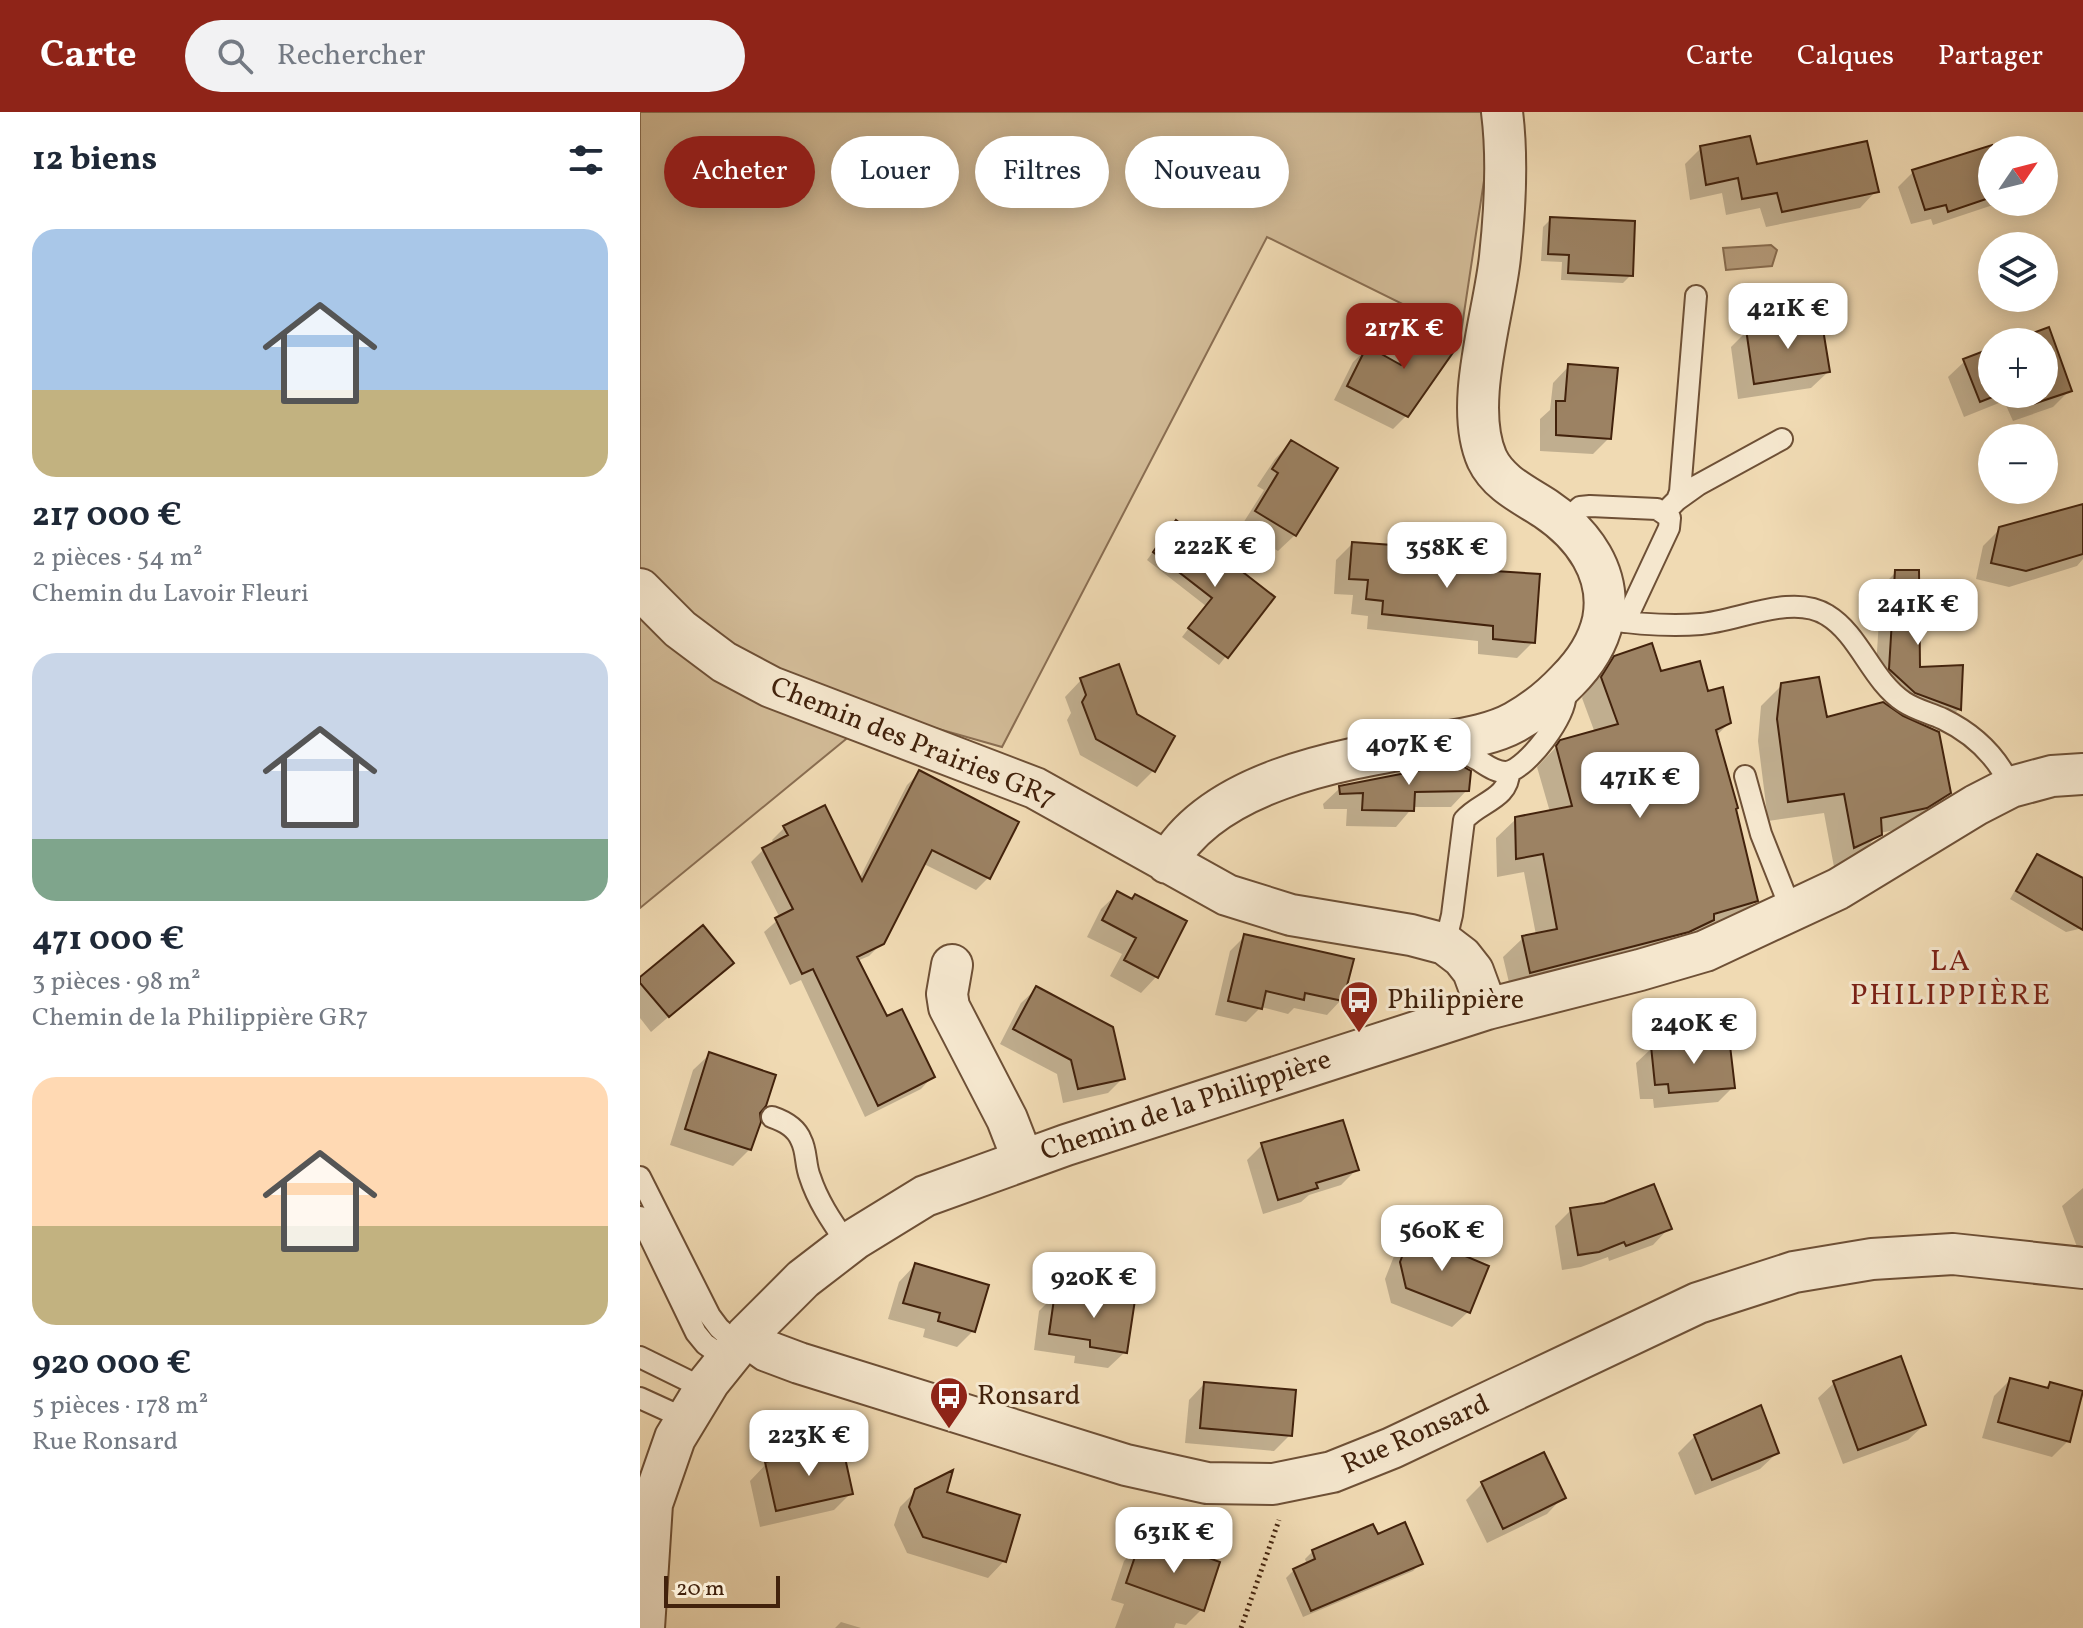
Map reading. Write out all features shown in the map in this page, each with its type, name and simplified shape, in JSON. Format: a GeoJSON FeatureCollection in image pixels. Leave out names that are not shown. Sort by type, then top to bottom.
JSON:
{"type":"FeatureCollection","features":[{"type":"Feature","properties":{"kind":"street"},"geometry":{"type":"LineString","coordinates":[[1167,863],[1177,845],[1195,825],[1220,807],[1261,787],[1376,754],[1455,740],[1513,724],[1549,700],[1578,669],[1614,620],[1603,579],[1588,547],[1564,522],[1511,487],[1496,473],[1487,458],[1480,434],[1479,390],[1500,258],[1504,204],[1502,112]]}},
{"type":"Feature","properties":{"kind":"street","name":"Chemin des Prairies GR7"},"geometry":{"type":"LineString","coordinates":[[640,589],[680,629],[724,662],[771,687],[1035,788],[1227,895],[1291,915],[1411,935],[1445,944]]}},
{"type":"Feature","properties":{"kind":"street","name":"Chemin de la Philippière"},"geometry":{"type":"LineString","coordinates":[[643,1627],[652,1504],[675,1438],[720,1370],[803,1279],[848,1245],[925,1196],[1023,1160],[1487,1009],[1705,951],[1838,889],[2011,787],[2052,776],[2083,774]]}},
{"type":"Feature","properties":{"kind":"street"},"geometry":{"type":"LineString","coordinates":[[1445,944],[1462,957],[1473,971],[1487,1009]]}},
{"type":"Feature","properties":{"kind":"street","name":"Chemin de la Philippière"},"geometry":{"type":"LineString","coordinates":[[952,965],[947,994],[949,1007],[1007,1119],[1023,1160]]}},
{"type":"Feature","properties":{"kind":"street","name":"Rue Ronsard"},"geometry":{"type":"LineString","coordinates":[[720,1370],[767,1351],[1126,1465],[1207,1483],[1278,1483],[1332,1472],[1392,1448],[1698,1303],[1794,1272],[1872,1259],[1953,1254],[2083,1268]]}},
{"type":"Feature","properties":{"kind":"lane"},"geometry":{"type":"LineString","coordinates":[[1696,296],[1682,477],[1671,506],[1669,528],[1614,620],[1648,625],[1705,624],[1795,607],[1826,614],[1839,625],[1887,689],[1916,709],[1943,719],[1983,746],[1995,758],[2011,787]]}},
{"type":"Feature","properties":{"kind":"lane"},"geometry":{"type":"LineString","coordinates":[[1564,522],[1580,507],[1657,509],[1671,506],[1698,485],[1782,439]]}},
{"type":"Feature","properties":{"kind":"lane"},"geometry":{"type":"LineString","coordinates":[[1455,740],[1461,751],[1499,771],[1509,772],[1523,766],[1566,705],[1567,698],[1560,688]]}},
{"type":"Feature","properties":{"kind":"lane"},"geometry":{"type":"LineString","coordinates":[[1445,944],[1452,915],[1464,820],[1472,811],[1499,796],[1506,788],[1509,772]]}},
{"type":"Feature","properties":{"kind":"lane"},"geometry":{"type":"LineString","coordinates":[[1745,776],[1765,849],[1792,912]]}},
{"type":"Feature","properties":{"kind":"lane"},"geometry":{"type":"LineString","coordinates":[[772,1117],[786,1122],[801,1137],[804,1161],[816,1193],[848,1245]]}},
{"type":"Feature","properties":{"kind":"lane"},"geometry":{"type":"LineString","coordinates":[[640,1177],[710,1316],[719,1328],[720,1370]]}},
{"type":"Feature","properties":{"kind":"lane"},"geometry":{"type":"LineString","coordinates":[[640,1217],[696,1333],[720,1370]]}},
{"type":"Feature","properties":{"kind":"lane"},"geometry":{"type":"LineString","coordinates":[[640,1357],[720,1370]]}},
{"type":"Feature","properties":{"kind":"lane"},"geometry":{"type":"LineString","coordinates":[[640,1398],[720,1370]]}},
{"type":"Feature","properties":{"kind":"path"},"geometry":{"type":"LineString","coordinates":[[1241,1628],[1278,1527],[1281,1512],[1278,1483]]}},
{"type":"Feature","properties":{"kind":"shaded area"},"geometry":{"type":"Polygon","coordinates":[[[640,112],[1492,112],[1461,333],[1267,237],[1002,747],[879,712],[640,908],[640,112]]]}},
{"type":"Feature","properties":{"kind":"shaded area"},"geometry":{"type":"Polygon","coordinates":[[[1771,245],[1777,250],[1772,266],[1726,270],[1723,248],[1771,245]]]}},
{"type":"Feature","properties":{"kind":"building"},"geometry":{"type":"Polygon","coordinates":[[[1750,136],[1757,164],[1867,141],[1879,192],[1782,212],[1777,193],[1742,199],[1738,178],[1706,185],[1700,146],[1750,136]]]}},
{"type":"Feature","properties":{"kind":"building"},"geometry":{"type":"Polygon","coordinates":[[[1978,149],[1978,202],[1948,212],[1946,205],[1925,210],[1912,170],[1978,149]]]}},
{"type":"Feature","properties":{"kind":"building"},"geometry":{"type":"Polygon","coordinates":[[[1550,217],[1635,221],[1633,276],[1568,273],[1569,255],[1548,254],[1550,217]]]}},
{"type":"Feature","properties":{"kind":"building"},"geometry":{"type":"Polygon","coordinates":[[[1821,317],[1830,372],[1754,384],[1746,329],[1821,317]]]}},
{"type":"Feature","properties":{"kind":"building"},"geometry":{"type":"Polygon","coordinates":[[[1424,322],[1461,341],[1408,417],[1347,386],[1367,346],[1401,365],[1424,322]]]}},
{"type":"Feature","properties":{"kind":"building"},"geometry":{"type":"Polygon","coordinates":[[[2058,352],[2072,391],[2058,396],[2058,352]]]}},
{"type":"Feature","properties":{"kind":"building"},"geometry":{"type":"Polygon","coordinates":[[[1978,353],[1978,397],[1963,359],[1978,353]]]}},
{"type":"Feature","properties":{"kind":"building"},"geometry":{"type":"Polygon","coordinates":[[[1568,364],[1618,368],[1611,439],[1556,435],[1556,401],[1565,401],[1568,364]]]}},
{"type":"Feature","properties":{"kind":"building"},"geometry":{"type":"Polygon","coordinates":[[[1291,440],[1338,468],[1296,536],[1255,511],[1278,473],[1272,469],[1291,440]]]}},
{"type":"Feature","properties":{"kind":"building"},"geometry":{"type":"Polygon","coordinates":[[[2083,504],[2083,554],[2026,571],[1991,563],[1999,527],[2083,504]]]}},
{"type":"Feature","properties":{"kind":"building"},"geometry":{"type":"Polygon","coordinates":[[[1176,520],[1275,597],[1228,658],[1188,628],[1212,598],[1153,552],[1176,520]]]}},
{"type":"Feature","properties":{"kind":"building"},"geometry":{"type":"Polygon","coordinates":[[[1352,542],[1433,548],[1432,567],[1540,574],[1535,643],[1493,639],[1493,626],[1382,614],[1383,601],[1366,599],[1368,580],[1349,579],[1352,542]]]}},
{"type":"Feature","properties":{"kind":"building"},"geometry":{"type":"Polygon","coordinates":[[[1895,570],[1919,570],[1920,667],[1963,665],[1961,710],[1915,693],[1889,669],[1895,570]]]}},
{"type":"Feature","properties":{"kind":"building"},"geometry":{"type":"Polygon","coordinates":[[[1652,643],[1661,671],[1700,661],[1708,691],[1723,687],[1731,723],[1716,730],[1738,808],[1758,901],[1714,914],[1714,920],[1689,932],[1530,973],[1522,936],[1557,929],[1543,854],[1516,859],[1515,817],[1572,806],[1556,746],[1560,740],[1618,724],[1601,677],[1614,656],[1652,643]]]}},
{"type":"Feature","properties":{"kind":"building"},"geometry":{"type":"Polygon","coordinates":[[[1119,664],[1137,714],[1175,736],[1155,772],[1096,739],[1082,702],[1086,695],[1080,678],[1119,664]]]}},
{"type":"Feature","properties":{"kind":"building"},"geometry":{"type":"Polygon","coordinates":[[[1819,677],[1827,717],[1883,702],[1903,716],[1939,732],[1951,793],[1927,808],[1881,818],[1882,835],[1854,848],[1844,794],[1788,802],[1777,719],[1781,683],[1819,677]]]}},
{"type":"Feature","properties":{"kind":"building"},"geometry":{"type":"Polygon","coordinates":[[[1457,763],[1471,771],[1469,791],[1415,792],[1414,811],[1362,810],[1363,793],[1340,794],[1339,786],[1457,763]]]}},
{"type":"Feature","properties":{"kind":"building"},"geometry":{"type":"Polygon","coordinates":[[[919,770],[1019,822],[990,879],[932,850],[884,944],[857,957],[887,1016],[902,1009],[935,1077],[878,1106],[813,969],[802,974],[775,918],[793,909],[762,848],[788,835],[783,826],[825,805],[862,881],[919,770]]]}},
{"type":"Feature","properties":{"kind":"building"},"geometry":{"type":"Polygon","coordinates":[[[2037,854],[2083,878],[2083,930],[2016,891],[2037,854]]]}},
{"type":"Feature","properties":{"kind":"building"},"geometry":{"type":"Polygon","coordinates":[[[1117,891],[1132,899],[1135,894],[1187,921],[1158,978],[1124,960],[1136,938],[1102,920],[1117,891]]]}},
{"type":"Feature","properties":{"kind":"building"},"geometry":{"type":"Polygon","coordinates":[[[703,925],[734,963],[669,1017],[640,983],[640,977],[703,925]]]}},
{"type":"Feature","properties":{"kind":"building"},"geometry":{"type":"Polygon","coordinates":[[[1244,934],[1354,959],[1343,1001],[1305,993],[1304,1000],[1266,991],[1262,1009],[1228,1001],[1244,934]]]}},
{"type":"Feature","properties":{"kind":"building"},"geometry":{"type":"Polygon","coordinates":[[[1036,986],[1113,1027],[1125,1079],[1078,1089],[1071,1060],[1013,1029],[1036,986]]]}},
{"type":"Feature","properties":{"kind":"building"},"geometry":{"type":"Polygon","coordinates":[[[1729,1037],[1735,1088],[1669,1093],[1668,1084],[1655,1085],[1651,1046],[1729,1037]]]}},
{"type":"Feature","properties":{"kind":"building"},"geometry":{"type":"Polygon","coordinates":[[[709,1052],[776,1075],[766,1106],[760,1113],[761,1122],[751,1150],[685,1129],[709,1052]]]}},
{"type":"Feature","properties":{"kind":"building"},"geometry":{"type":"Polygon","coordinates":[[[1343,1120],[1359,1170],[1316,1183],[1318,1188],[1278,1200],[1261,1143],[1343,1120]]]}},
{"type":"Feature","properties":{"kind":"building"},"geometry":{"type":"Polygon","coordinates":[[[1654,1184],[1672,1229],[1626,1246],[1624,1242],[1599,1252],[1578,1255],[1570,1208],[1604,1203],[1654,1184]]]}},
{"type":"Feature","properties":{"kind":"building"},"geometry":{"type":"Polygon","coordinates":[[[1411,1233],[1489,1266],[1470,1313],[1406,1288],[1400,1262],[1411,1233]]]}},
{"type":"Feature","properties":{"kind":"building"},"geometry":{"type":"Polygon","coordinates":[[[915,1263],[989,1285],[975,1332],[938,1321],[940,1313],[903,1303],[915,1263]]]}},
{"type":"Feature","properties":{"kind":"building"},"geometry":{"type":"Polygon","coordinates":[[[1055,1292],[1135,1300],[1127,1353],[1090,1347],[1090,1340],[1049,1334],[1055,1292]]]}},
{"type":"Feature","properties":{"kind":"building"},"geometry":{"type":"Polygon","coordinates":[[[1901,1356],[1926,1425],[1858,1450],[1833,1381],[1901,1356]]]}},
{"type":"Feature","properties":{"kind":"building"},"geometry":{"type":"Polygon","coordinates":[[[2010,1378],[2048,1388],[2050,1382],[2083,1391],[2070,1442],[1998,1422],[2010,1378]]]}},
{"type":"Feature","properties":{"kind":"building"},"geometry":{"type":"Polygon","coordinates":[[[1204,1382],[1296,1390],[1292,1436],[1200,1428],[1204,1382]]]}},
{"type":"Feature","properties":{"kind":"building"},"geometry":{"type":"Polygon","coordinates":[[[1761,1405],[1779,1453],[1712,1480],[1694,1435],[1761,1405]]]}},
{"type":"Feature","properties":{"kind":"building"},"geometry":{"type":"Polygon","coordinates":[[[842,1444],[853,1494],[776,1511],[765,1462],[842,1444]]]}},
{"type":"Feature","properties":{"kind":"building"},"geometry":{"type":"Polygon","coordinates":[[[1544,1452],[1566,1498],[1503,1529],[1481,1482],[1544,1452]]]}},
{"type":"Feature","properties":{"kind":"building"},"geometry":{"type":"Polygon","coordinates":[[[953,1470],[947,1492],[1020,1515],[1006,1562],[923,1537],[909,1507],[915,1489],[953,1470]]]}},
{"type":"Feature","properties":{"kind":"building"},"geometry":{"type":"Polygon","coordinates":[[[1405,1522],[1423,1564],[1311,1611],[1293,1569],[1315,1559],[1312,1550],[1373,1524],[1378,1534],[1405,1522]]]}},
{"type":"Feature","properties":{"kind":"building"},"geometry":{"type":"Polygon","coordinates":[[[1140,1542],[1176,1554],[1179,1547],[1220,1562],[1204,1611],[1126,1583],[1140,1542]]]}},
{"type":"Feature","properties":{"kind":"place","name":"Philippière"},"geometry":{"type":"Point","coordinates":[1359,1034]}},
{"type":"Feature","properties":{"kind":"place","name":"Ronsard"},"geometry":{"type":"Point","coordinates":[949,1430]}},
{"type":"Feature","properties":{"kind":"district","name":"LA PHILIPPIÈRE"},"geometry":{"type":"Point","coordinates":[1951,979]}}]}
